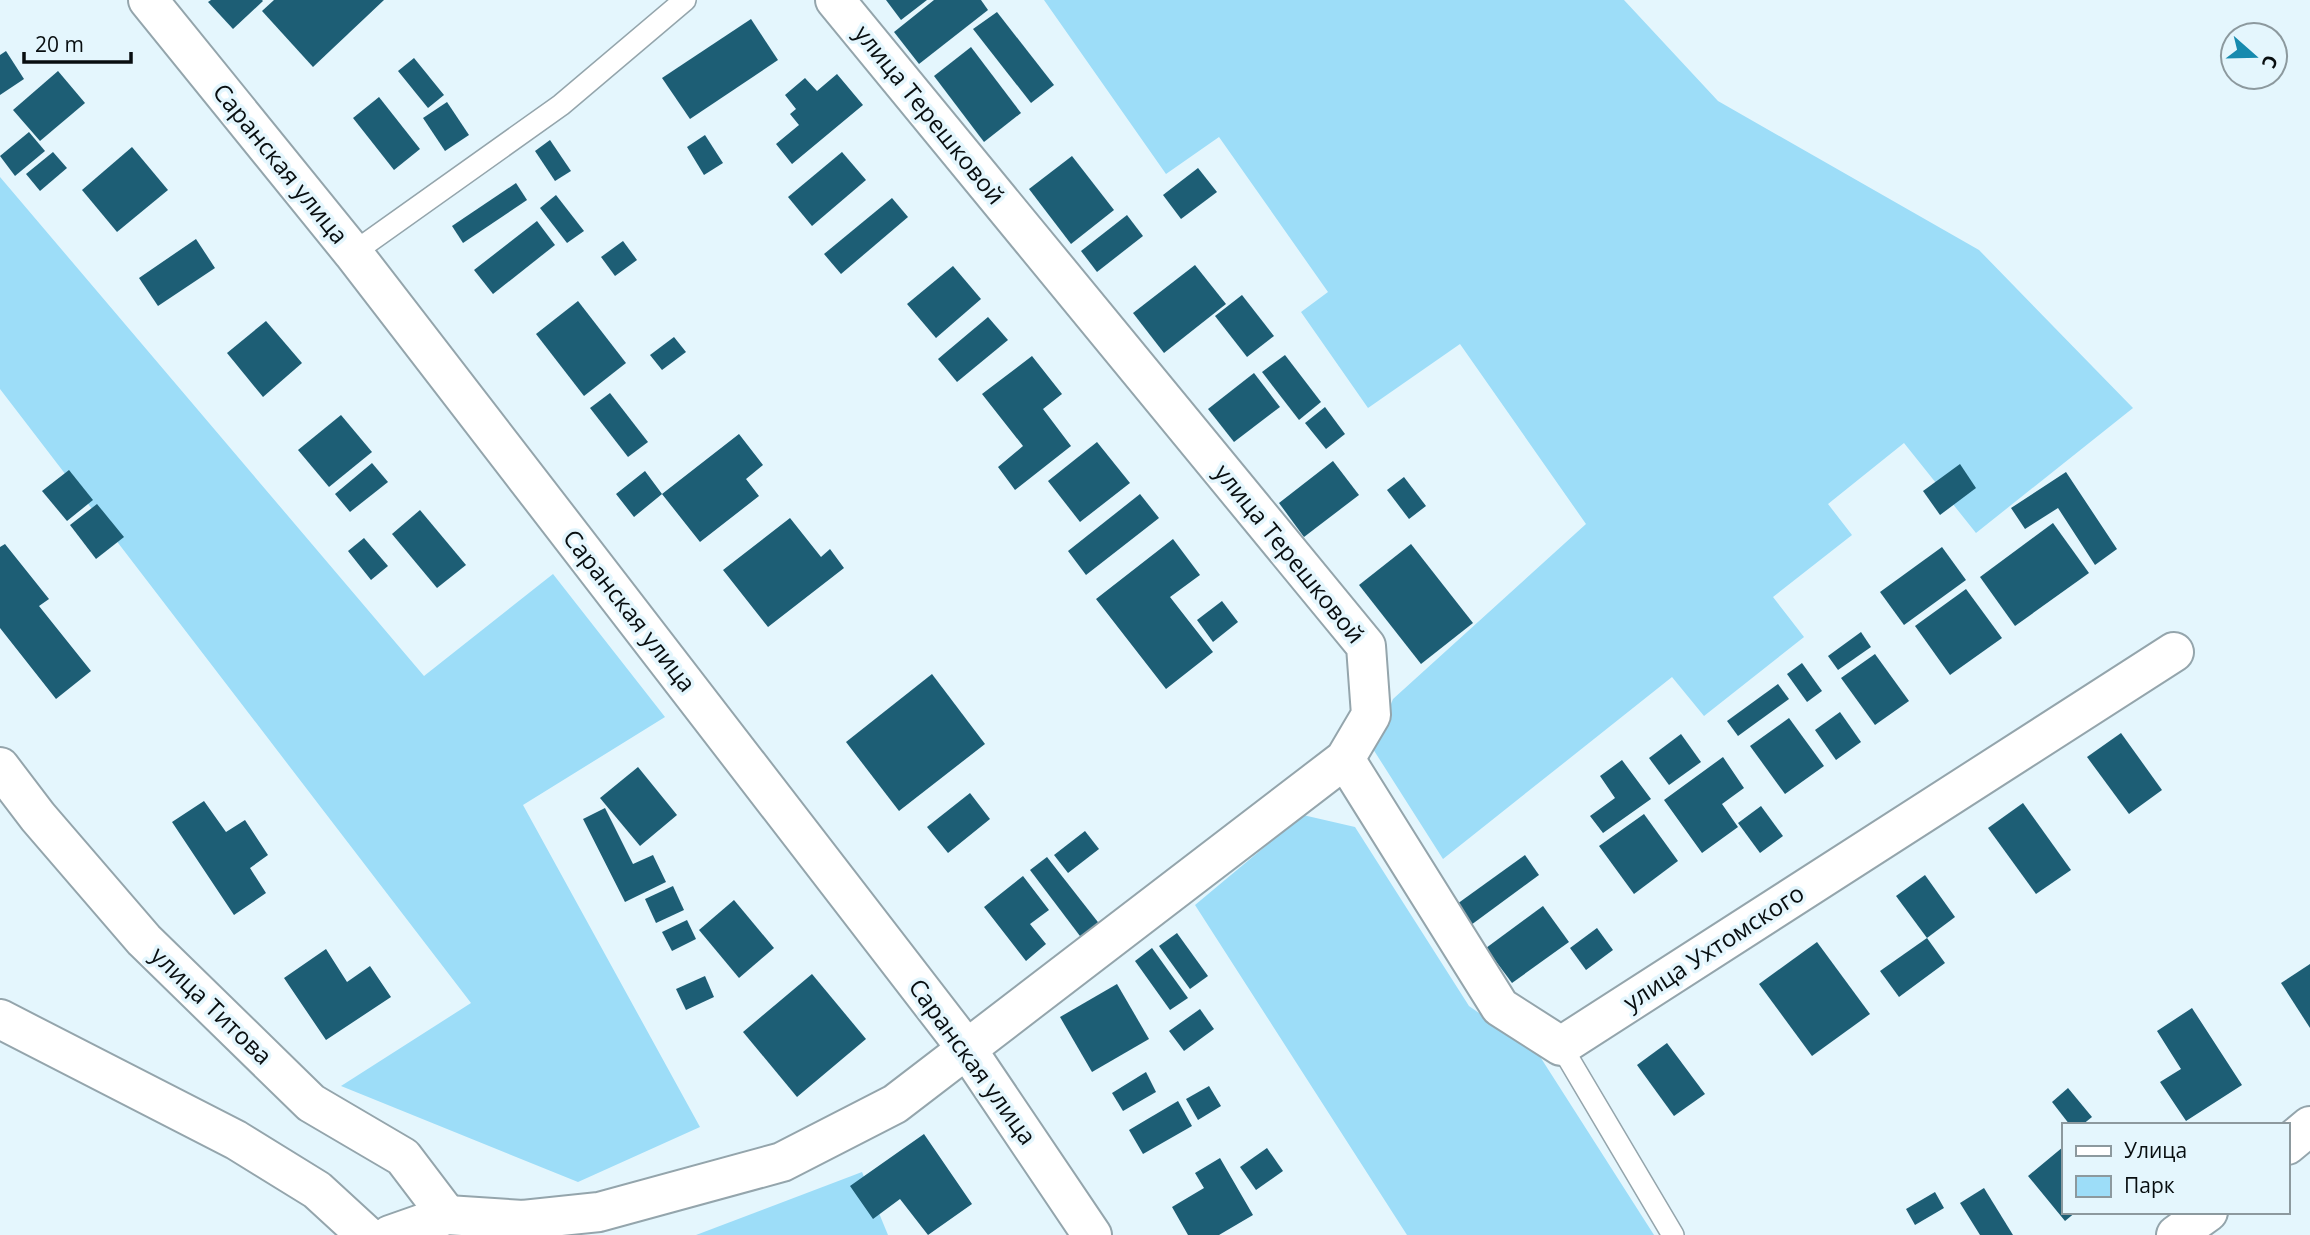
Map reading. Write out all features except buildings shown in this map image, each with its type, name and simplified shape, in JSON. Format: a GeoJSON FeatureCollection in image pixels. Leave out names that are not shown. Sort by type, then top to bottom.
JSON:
{"type":"FeatureCollection","features":[{"type":"Feature","properties":{"kind":"street","name":"Саранская улица"},"geometry":{"type":"LineString","coordinates":[[148,0],[353,253],[966,1048],[1092,1235]]}},
{"type":"Feature","properties":{"kind":"street","name":"улица Терешковой"},"geometry":{"type":"LineString","coordinates":[[447,1215],[523,1220],[599,1212],[782,1162],[895,1104],[1345,759],[1371,715],[1366,646],[835,0]]}},
{"type":"Feature","properties":{"kind":"street","name":"улица Ухтомского"},"geometry":{"type":"LineString","coordinates":[[1561,1046],[2174,652]]}},
{"type":"Feature","properties":{"kind":"street"},"geometry":{"type":"LineString","coordinates":[[1345,759],[1500,1007],[1561,1046]]}},
{"type":"Feature","properties":{"kind":"street","name":"улица Титова"},"geometry":{"type":"LineString","coordinates":[[0,767],[38,817],[144,940],[312,1103],[403,1157],[447,1215]]}},
{"type":"Feature","properties":{"kind":"street"},"geometry":{"type":"LineString","coordinates":[[0,1019],[236,1140],[317,1190],[366,1235]]}},
{"type":"Feature","properties":{"kind":"street"},"geometry":{"type":"LineString","coordinates":[[2289,1143],[2310,1126]]}},
{"type":"Feature","properties":{"kind":"street"},"geometry":{"type":"LineString","coordinates":[[2176,1235],[2205,1214]]}},
{"type":"Feature","properties":{"kind":"street"},"geometry":{"type":"LineString","coordinates":[[390,1235],[447,1215]]}},
{"type":"Feature","properties":{"kind":"lane"},"geometry":{"type":"LineString","coordinates":[[353,253],[561,105],[685,0]]}},
{"type":"Feature","properties":{"kind":"lane"},"geometry":{"type":"LineString","coordinates":[[1561,1046],[1673,1235]]}},
{"type":"Feature","properties":{"kind":"green space"},"geometry":{"type":"Polygon","coordinates":[[[1044,0],[1624,0],[1718,101],[1979,250],[2133,408],[1976,533],[1904,443],[1828,504],[1852,535],[1773,597],[1804,637],[1704,716],[1672,677],[1443,859],[1373,749],[1393,699],[1586,524],[1460,344],[1368,408],[1301,312],[1328,292],[1219,137],[1166,174],[1044,0]]]}},
{"type":"Feature","properties":{"kind":"green space"},"geometry":{"type":"Polygon","coordinates":[[[0,177],[424,676],[553,574],[665,717],[523,805],[700,1127],[578,1182],[341,1086],[471,1003],[0,389],[0,177]]]}},
{"type":"Feature","properties":{"kind":"green space"},"geometry":{"type":"Polygon","coordinates":[[[1303,815],[1355,827],[1469,1006],[1539,1055],[1654,1235],[1407,1235],[1195,905],[1303,815]]]}},
{"type":"Feature","properties":{"kind":"green space"},"geometry":{"type":"Polygon","coordinates":[[[862,1172],[888,1235],[696,1235],[862,1172]]]}}]}
